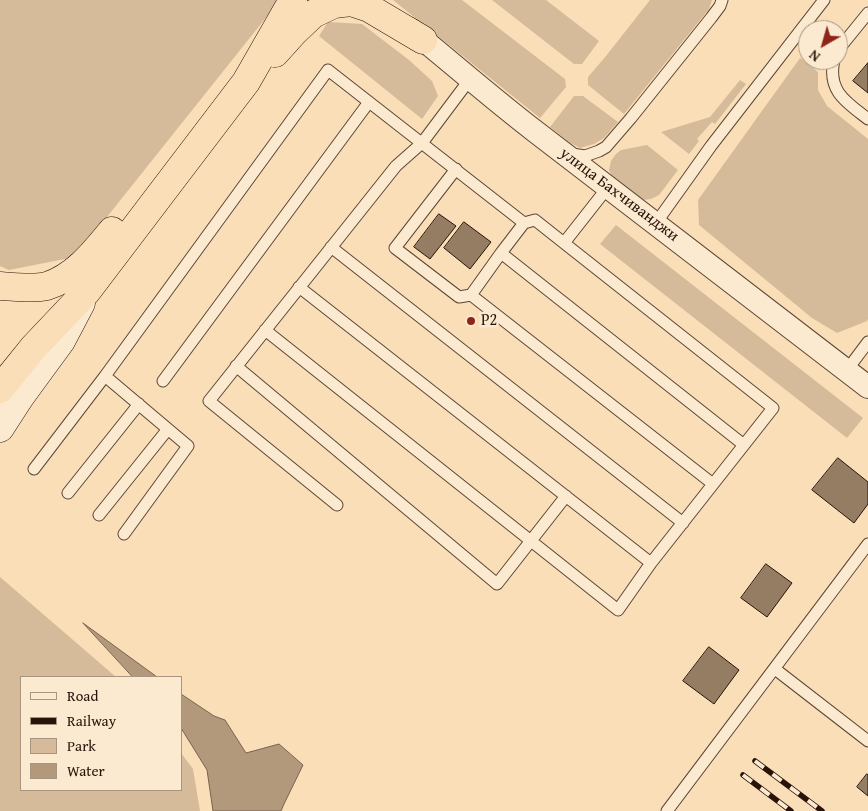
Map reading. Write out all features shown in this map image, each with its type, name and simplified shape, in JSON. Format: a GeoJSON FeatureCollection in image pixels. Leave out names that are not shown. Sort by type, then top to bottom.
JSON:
{"type":"FeatureCollection","features":[{"type":"Feature","properties":{"kind":"highway"},"geometry":{"type":"LineString","coordinates":[[0,389],[33,348],[87,291],[246,82],[293,0]]}},
{"type":"Feature","properties":{"kind":"highway"},"geometry":{"type":"LineString","coordinates":[[246,82],[313,14],[334,4],[351,2],[369,8],[423,40]]}},
{"type":"Feature","properties":{"kind":"highway"},"geometry":{"type":"LineString","coordinates":[[0,286],[18,288],[46,286],[69,275],[94,254],[127,212],[179,170]]}},
{"type":"Feature","properties":{"kind":"main road"},"geometry":{"type":"LineString","coordinates":[[0,428],[61,340],[87,291]]}},
{"type":"Feature","properties":{"kind":"street","name":"улица Бахчиванджи"},"geometry":{"type":"LineString","coordinates":[[374,0],[535,132],[868,387]]}},
{"type":"Feature","properties":{"kind":"lane"},"geometry":{"type":"LineString","coordinates":[[563,152],[585,156],[606,147],[711,18],[722,0]]}},
{"type":"Feature","properties":{"kind":"lane"},"geometry":{"type":"LineString","coordinates":[[656,223],[824,0]]}},
{"type":"Feature","properties":{"kind":"lane"},"geometry":{"type":"LineString","coordinates":[[848,38],[868,13]]}},
{"type":"Feature","properties":{"kind":"lane"},"geometry":{"type":"LineString","coordinates":[[34,469],[105,376],[328,70],[524,223]]}},
{"type":"Feature","properties":{"kind":"lane"},"geometry":{"type":"LineString","coordinates":[[832,70],[833,82],[838,92],[844,100],[868,119]]}},
{"type":"Feature","properties":{"kind":"lane"},"geometry":{"type":"LineString","coordinates":[[337,505],[209,401],[396,166],[422,143],[470,79]]}},
{"type":"Feature","properties":{"kind":"lane"},"geometry":{"type":"LineString","coordinates":[[163,381],[369,102]]}},
{"type":"Feature","properties":{"kind":"lane"},"geometry":{"type":"LineString","coordinates":[[265,330],[618,610],[651,564],[773,408],[535,220],[524,223],[471,295],[459,297],[395,248],[456,169]]}},
{"type":"Feature","properties":{"kind":"lane"},"geometry":{"type":"LineString","coordinates":[[564,243],[608,187]]}},
{"type":"Feature","properties":{"kind":"lane"},"geometry":{"type":"LineString","coordinates":[[331,247],[683,523]]}},
{"type":"Feature","properties":{"kind":"lane"},"geometry":{"type":"LineString","coordinates":[[501,252],[744,445]]}},
{"type":"Feature","properties":{"kind":"lane"},"geometry":{"type":"LineString","coordinates":[[300,287],[651,564]]}},
{"type":"Feature","properties":{"kind":"lane"},"geometry":{"type":"LineString","coordinates":[[471,295],[714,484]]}},
{"type":"Feature","properties":{"kind":"lane"},"geometry":{"type":"LineString","coordinates":[[847,370],[868,342]]}},
{"type":"Feature","properties":{"kind":"lane"},"geometry":{"type":"LineString","coordinates":[[236,366],[497,584],[566,496]]}},
{"type":"Feature","properties":{"kind":"lane"},"geometry":{"type":"LineString","coordinates":[[105,376],[188,446],[124,534]]}},
{"type":"Feature","properties":{"kind":"lane"},"geometry":{"type":"LineString","coordinates":[[68,493],[138,404]]}},
{"type":"Feature","properties":{"kind":"lane"},"geometry":{"type":"LineString","coordinates":[[99,515],[168,429]]}},
{"type":"Feature","properties":{"kind":"lane"},"geometry":{"type":"LineString","coordinates":[[667,811],[868,544]]}},
{"type":"Feature","properties":{"kind":"lane"},"geometry":{"type":"LineString","coordinates":[[775,669],[868,741]]}},
{"type":"Feature","properties":{"kind":"green space"},"geometry":{"type":"Polygon","coordinates":[[[0,0],[280,0],[75,257],[9,270],[0,266],[0,0]]]}},
{"type":"Feature","properties":{"kind":"green space"},"geometry":{"type":"Polygon","coordinates":[[[393,0],[462,0],[565,79],[566,87],[540,118],[393,0]]]}},
{"type":"Feature","properties":{"kind":"green space"},"geometry":{"type":"Polygon","coordinates":[[[492,0],[546,0],[599,41],[582,64],[574,64],[492,0]]]}},
{"type":"Feature","properties":{"kind":"green space"},"geometry":{"type":"Polygon","coordinates":[[[650,0],[712,0],[709,9],[624,114],[588,85],[588,77],[650,0]]]}},
{"type":"Feature","properties":{"kind":"green space"},"geometry":{"type":"Polygon","coordinates":[[[328,22],[362,24],[409,60],[432,81],[438,96],[422,119],[319,36],[328,22]]]}},
{"type":"Feature","properties":{"kind":"green space"},"geometry":{"type":"Polygon","coordinates":[[[798,61],[798,70],[815,70],[818,72],[818,90],[827,106],[868,139],[867,321],[837,333],[812,318],[699,225],[698,200],[798,61]]]}},
{"type":"Feature","properties":{"kind":"green space"},"geometry":{"type":"Polygon","coordinates":[[[740,80],[746,84],[715,124],[712,122],[697,139],[699,141],[689,154],[661,132],[710,117],[740,80]]]}},
{"type":"Feature","properties":{"kind":"green space"},"geometry":{"type":"Polygon","coordinates":[[[574,96],[583,96],[618,122],[604,138],[594,144],[580,148],[570,143],[550,127],[574,96]]]}},
{"type":"Feature","properties":{"kind":"green space"},"geometry":{"type":"Polygon","coordinates":[[[647,145],[678,170],[659,195],[643,200],[613,179],[609,170],[611,161],[621,150],[647,145]]]}},
{"type":"Feature","properties":{"kind":"green space"},"geometry":{"type":"Polygon","coordinates":[[[616,225],[863,418],[847,438],[600,244],[616,225]]]}},
{"type":"Feature","properties":{"kind":"green space"},"geometry":{"type":"Polygon","coordinates":[[[0,577],[115,676],[20,676],[20,791],[182,791],[182,754],[193,769],[200,811],[0,811],[0,577]]]}},
{"type":"Feature","properties":{"kind":"water"},"geometry":{"type":"Polygon","coordinates":[[[83,623],[156,676],[132,676],[83,623]]]}},
{"type":"Feature","properties":{"kind":"water"},"geometry":{"type":"Polygon","coordinates":[[[182,695],[214,716],[225,720],[246,753],[279,744],[303,765],[281,811],[213,811],[207,770],[182,730],[182,695]]]}},
{"type":"Feature","properties":{"kind":"building"},"geometry":{"type":"Polygon","coordinates":[[[868,63],[868,93],[853,81],[868,63]]]}},
{"type":"Feature","properties":{"kind":"building"},"geometry":{"type":"Polygon","coordinates":[[[439,214],[456,226],[430,259],[414,247],[439,214]]]}},
{"type":"Feature","properties":{"kind":"building"},"geometry":{"type":"Polygon","coordinates":[[[464,222],[491,242],[470,269],[444,248],[464,222]]]}},
{"type":"Feature","properties":{"kind":"building"},"geometry":{"type":"Polygon","coordinates":[[[838,458],[868,482],[868,504],[854,523],[812,490],[838,458]]]}},
{"type":"Feature","properties":{"kind":"building"},"geometry":{"type":"Polygon","coordinates":[[[766,564],[792,583],[767,617],[741,598],[766,564]]]}},
{"type":"Feature","properties":{"kind":"building"},"geometry":{"type":"Polygon","coordinates":[[[709,647],[739,670],[714,704],[683,681],[709,647]]]}},
{"type":"Feature","properties":{"kind":"building"},"geometry":{"type":"Polygon","coordinates":[[[868,775],[868,796],[857,787],[868,775]]]}},
{"type":"Feature","properties":{"kind":"railway"},"geometry":{"type":"LineString","coordinates":[[755,761],[822,811]]}},
{"type":"Feature","properties":{"kind":"railway"},"geometry":{"type":"LineString","coordinates":[[743,775],[791,811]]}},
{"type":"Feature","properties":{"kind":"place","name":"P2"},"geometry":{"type":"Point","coordinates":[471,321]}}]}
